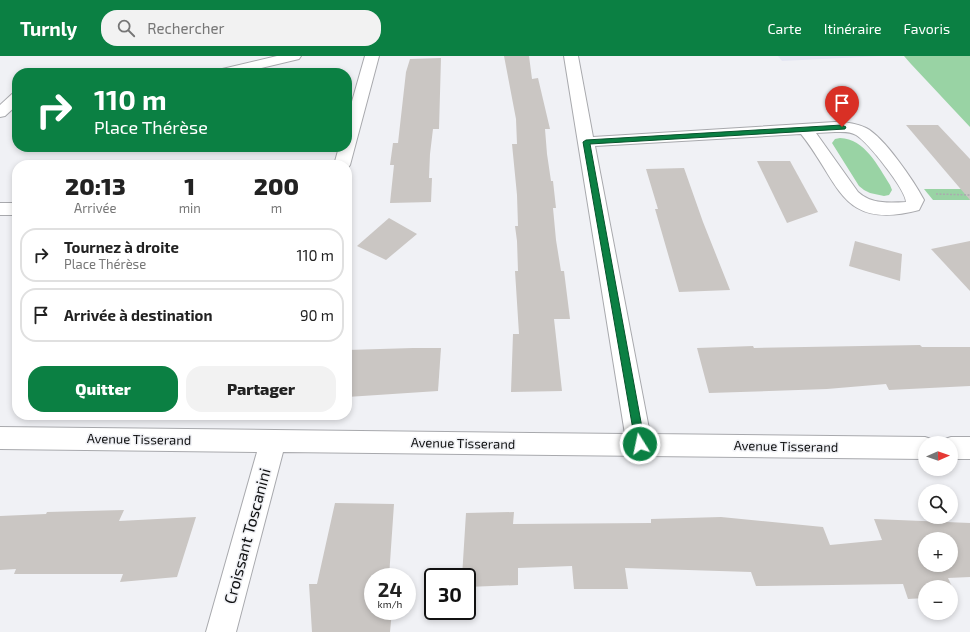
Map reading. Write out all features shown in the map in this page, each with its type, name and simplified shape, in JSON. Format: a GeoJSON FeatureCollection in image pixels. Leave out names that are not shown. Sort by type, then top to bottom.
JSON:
{"type":"FeatureCollection","features":[{"type":"Feature","properties":{"kind":"street"},"geometry":{"type":"LineString","coordinates":[[244,68],[294,56]]}},
{"type":"Feature","properties":{"kind":"street"},"geometry":{"type":"LineString","coordinates":[[352,129],[372,56]]}},
{"type":"Feature","properties":{"kind":"street"},"geometry":{"type":"LineString","coordinates":[[571,56],[640,444]]}},
{"type":"Feature","properties":{"kind":"street"},"geometry":{"type":"LineString","coordinates":[[0,113],[12,101]]}},
{"type":"Feature","properties":{"kind":"street"},"geometry":{"type":"LineString","coordinates":[[586,142],[805,129],[842,127],[856,129],[865,134],[876,145],[912,194],[915,203],[909,207],[881,208],[857,201],[847,190],[818,144],[805,129]]}},
{"type":"Feature","properties":{"kind":"street"},"geometry":{"type":"LineString","coordinates":[[0,209],[12,209]]}},
{"type":"Feature","properties":{"kind":"street","name":"Avenue Tisserand"},"geometry":{"type":"LineString","coordinates":[[0,438],[918,448]]}},
{"type":"Feature","properties":{"kind":"street","name":"Croissant Toscanini"},"geometry":{"type":"LineString","coordinates":[[221,632],[273,441]]}},
{"type":"Feature","properties":{"kind":"street"},"geometry":{"type":"LineString","coordinates":[[958,448],[970,448]]}},
{"type":"Feature","properties":{"kind":"path"},"geometry":{"type":"LineString","coordinates":[[935,194],[970,195]]}},
{"type":"Feature","properties":{"kind":"shaded area"},"geometry":{"type":"Polygon","coordinates":[[[778,56],[882,56],[782,61],[778,56]]]}},
{"type":"Feature","properties":{"kind":"green space"},"geometry":{"type":"Polygon","coordinates":[[[904,56],[970,56],[970,127],[911,64],[904,56]]]}},
{"type":"Feature","properties":{"kind":"green space"},"geometry":{"type":"Polygon","coordinates":[[[840,138],[857,143],[864,148],[890,185],[892,190],[889,195],[884,196],[870,193],[859,186],[832,143],[835,139],[840,138]]]}},
{"type":"Feature","properties":{"kind":"green space"},"geometry":{"type":"Polygon","coordinates":[[[924,189],[970,189],[970,200],[933,200],[924,189]]]}},
{"type":"Feature","properties":{"kind":"building"},"geometry":{"type":"Polygon","coordinates":[[[504,56],[529,56],[532,79],[538,78],[550,129],[545,129],[547,154],[551,181],[553,181],[556,208],[553,208],[556,240],[561,271],[564,271],[570,319],[554,319],[562,391],[511,392],[513,334],[519,334],[515,271],[518,271],[515,226],[518,226],[517,195],[512,144],[517,144],[516,119],[504,56]]]}},
{"type":"Feature","properties":{"kind":"building"},"geometry":{"type":"Polygon","coordinates":[[[441,58],[439,129],[433,129],[430,154],[429,178],[432,178],[431,202],[390,203],[394,165],[390,165],[393,143],[398,143],[406,72],[410,59],[441,58]]]}},
{"type":"Feature","properties":{"kind":"building"},"geometry":{"type":"Polygon","coordinates":[[[906,125],[938,125],[970,159],[970,200],[906,125]]]}},
{"type":"Feature","properties":{"kind":"building"},"geometry":{"type":"Polygon","coordinates":[[[757,161],[790,161],[818,212],[787,223],[757,161]]]}},
{"type":"Feature","properties":{"kind":"building"},"geometry":{"type":"Polygon","coordinates":[[[684,168],[703,222],[730,290],[679,292],[655,209],[658,209],[646,169],[684,168]]]}},
{"type":"Feature","properties":{"kind":"building"},"geometry":{"type":"Polygon","coordinates":[[[389,218],[417,234],[386,260],[357,246],[389,218]]]}},
{"type":"Feature","properties":{"kind":"building"},"geometry":{"type":"Polygon","coordinates":[[[855,241],[902,254],[900,281],[849,266],[855,241]]]}},
{"type":"Feature","properties":{"kind":"building"},"geometry":{"type":"Polygon","coordinates":[[[970,241],[970,291],[931,249],[970,241]]]}},
{"type":"Feature","properties":{"kind":"building"},"geometry":{"type":"Polygon","coordinates":[[[920,345],[922,347],[970,347],[970,386],[889,390],[886,384],[827,389],[709,393],[697,348],[753,346],[754,348],[920,345]]]}},
{"type":"Feature","properties":{"kind":"building"},"geometry":{"type":"Polygon","coordinates":[[[441,348],[438,391],[352,397],[352,350],[441,348]]]}},
{"type":"Feature","properties":{"kind":"building"},"geometry":{"type":"Polygon","coordinates":[[[335,503],[394,504],[390,568],[364,568],[364,620],[391,620],[390,632],[312,632],[309,584],[317,584],[335,503]]]}},
{"type":"Feature","properties":{"kind":"building"},"geometry":{"type":"Polygon","coordinates":[[[124,510],[119,521],[196,517],[177,577],[120,582],[123,574],[14,574],[16,569],[0,570],[0,516],[46,514],[47,512],[124,510]]]}},
{"type":"Feature","properties":{"kind":"building"},"geometry":{"type":"Polygon","coordinates":[[[514,512],[513,524],[651,523],[651,519],[721,517],[823,527],[830,545],[882,540],[874,519],[918,521],[918,524],[970,523],[970,577],[948,578],[949,580],[918,580],[918,598],[908,599],[903,584],[756,586],[751,572],[625,568],[628,589],[574,589],[572,566],[518,568],[518,585],[476,587],[476,568],[463,568],[466,513],[514,512]]]}},
{"type":"Feature","properties":{"kind":"route"},"geometry":{"type":"LineString","coordinates":[[640,444],[586,142],[842,127]]}}]}
